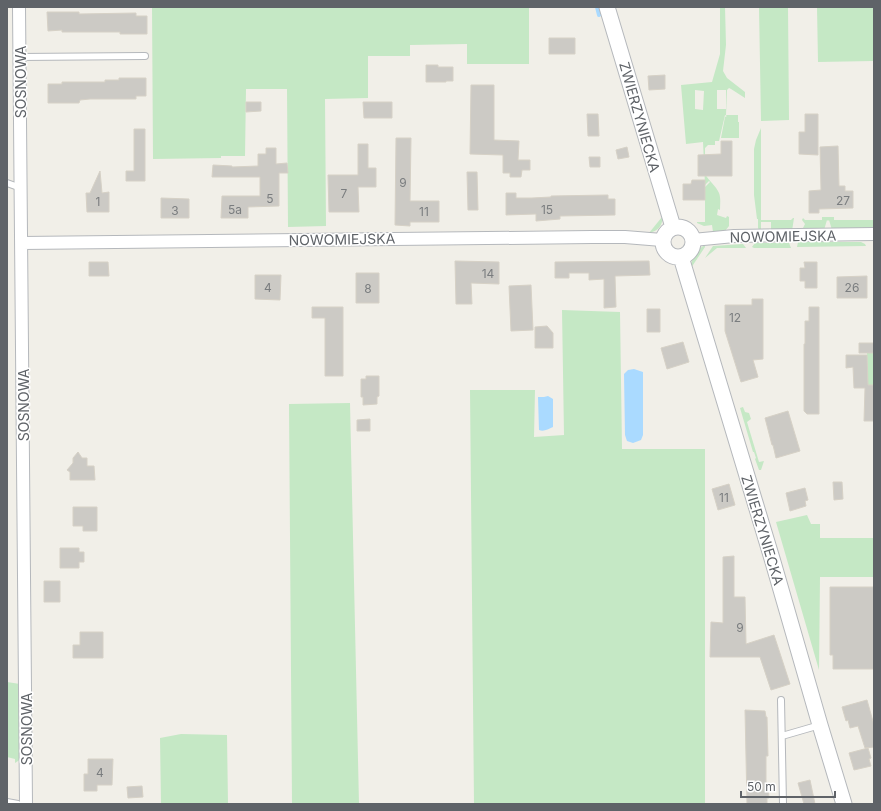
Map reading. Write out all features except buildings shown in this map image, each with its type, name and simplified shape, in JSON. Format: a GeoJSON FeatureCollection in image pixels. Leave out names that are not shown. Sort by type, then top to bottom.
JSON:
{"type":"FeatureCollection","features":[{"type":"Feature","properties":{"kind":"street","name":"SOSNOWA"},"geometry":{"type":"LineString","coordinates":[[19,7],[26,804]]}},
{"type":"Feature","properties":{"kind":"street","name":"ZWIERZYNIECKA"},"geometry":{"type":"LineString","coordinates":[[607,7],[672,227]]}},
{"type":"Feature","properties":{"kind":"street"},"geometry":{"type":"LineString","coordinates":[[672,227],[682,227],[690,233],[693,240],[690,252],[681,257],[672,257],[665,251],[662,240],[665,233],[672,227]]}},
{"type":"Feature","properties":{"kind":"street","name":"NOWOMIEJSKA"},"geometry":{"type":"LineString","coordinates":[[693,240],[734,236],[874,234]]}},
{"type":"Feature","properties":{"kind":"street","name":"NOWOMIEJSKA"},"geometry":{"type":"LineString","coordinates":[[22,243],[584,237],[625,237],[662,240]]}},
{"type":"Feature","properties":{"kind":"street","name":"ZWIERZYNIECKA"},"geometry":{"type":"LineString","coordinates":[[681,257],[844,804]]}},
{"type":"Feature","properties":{"kind":"lane"},"geometry":{"type":"LineString","coordinates":[[20,57],[146,56]]}},
{"type":"Feature","properties":{"kind":"lane"},"geometry":{"type":"LineString","coordinates":[[7,183],[21,188]]}},
{"type":"Feature","properties":{"kind":"lane"},"geometry":{"type":"LineString","coordinates":[[781,700],[783,804]]}},
{"type":"Feature","properties":{"kind":"lane"},"geometry":{"type":"LineString","coordinates":[[782,736],[820,725]]}},
{"type":"Feature","properties":{"kind":"lane"},"geometry":{"type":"LineString","coordinates":[[7,802],[18,804]]}},
{"type":"Feature","properties":{"kind":"green space"},"geometry":{"type":"Polygon","coordinates":[[[152,7],[529,7],[529,64],[467,64],[467,44],[410,45],[410,56],[368,56],[368,98],[325,99],[326,226],[288,227],[287,89],[246,89],[245,156],[221,156],[221,158],[153,159],[152,7]]]}},
{"type":"Feature","properties":{"kind":"green space"},"geometry":{"type":"Polygon","coordinates":[[[720,7],[725,7],[726,45],[723,71],[727,78],[745,92],[745,98],[729,88],[727,90],[726,115],[738,115],[739,138],[721,138],[725,117],[727,116],[725,115],[719,141],[715,141],[715,145],[708,145],[705,148],[705,174],[718,190],[720,197],[720,210],[718,209],[717,215],[726,218],[727,216],[729,217],[729,226],[725,231],[713,232],[712,225],[704,226],[697,223],[705,222],[705,187],[710,182],[709,181],[705,185],[703,142],[686,144],[681,85],[712,82],[720,54],[720,7]],[[695,90],[695,109],[703,110],[704,91],[695,90]],[[717,90],[717,109],[726,109],[726,90],[717,90]]]}},
{"type":"Feature","properties":{"kind":"green space"},"geometry":{"type":"Polygon","coordinates":[[[759,7],[788,7],[789,120],[761,121],[759,7]]]}},
{"type":"Feature","properties":{"kind":"green space"},"geometry":{"type":"Polygon","coordinates":[[[817,7],[873,7],[873,61],[818,62],[817,7]]]}},
{"type":"Feature","properties":{"kind":"green space"},"geometry":{"type":"Polygon","coordinates":[[[761,128],[761,220],[791,220],[794,218],[792,231],[771,231],[771,222],[761,222],[761,231],[758,228],[754,195],[754,149],[761,128]]]}},
{"type":"Feature","properties":{"kind":"green space"},"geometry":{"type":"Polygon","coordinates":[[[662,217],[659,228],[649,233],[662,217]]]}},
{"type":"Feature","properties":{"kind":"green space"},"geometry":{"type":"Polygon","coordinates":[[[822,217],[834,217],[834,220],[874,220],[874,229],[832,230],[829,220],[827,220],[824,230],[805,231],[803,228],[805,224],[802,220],[803,218],[805,220],[822,220],[822,217]]]}},
{"type":"Feature","properties":{"kind":"green space"},"geometry":{"type":"Polygon","coordinates":[[[798,242],[861,242],[866,246],[797,247],[798,242]]]}},
{"type":"Feature","properties":{"kind":"green space"},"geometry":{"type":"Polygon","coordinates":[[[755,243],[789,243],[791,248],[754,248],[752,247],[755,243]]]}},
{"type":"Feature","properties":{"kind":"green space"},"geometry":{"type":"Polygon","coordinates":[[[743,244],[746,248],[717,248],[705,258],[713,246],[743,244]]]}},
{"type":"Feature","properties":{"kind":"green space"},"geometry":{"type":"Polygon","coordinates":[[[705,245],[691,268],[695,255],[699,249],[705,245]]]}},
{"type":"Feature","properties":{"kind":"green space"},"geometry":{"type":"Polygon","coordinates":[[[562,310],[620,312],[622,449],[705,449],[705,804],[474,804],[470,390],[535,390],[534,437],[564,435],[562,310]]]}},
{"type":"Feature","properties":{"kind":"green space"},"geometry":{"type":"Polygon","coordinates":[[[867,353],[874,353],[874,401],[868,391],[867,353]]]}},
{"type":"Feature","properties":{"kind":"green space"},"geometry":{"type":"Polygon","coordinates":[[[350,403],[359,804],[292,804],[289,404],[350,403]]]}},
{"type":"Feature","properties":{"kind":"green space"},"geometry":{"type":"Polygon","coordinates":[[[743,407],[745,412],[749,413],[751,419],[747,422],[759,462],[764,461],[761,470],[759,470],[755,459],[756,458],[740,408],[743,407]]]}},
{"type":"Feature","properties":{"kind":"green space"},"geometry":{"type":"Polygon","coordinates":[[[807,515],[811,524],[820,524],[820,538],[874,538],[874,577],[820,577],[819,670],[776,522],[807,515]]]}},
{"type":"Feature","properties":{"kind":"green space"},"geometry":{"type":"Polygon","coordinates":[[[7,682],[20,684],[21,759],[15,763],[15,759],[7,757],[7,682]]]}},
{"type":"Feature","properties":{"kind":"green space"},"geometry":{"type":"Polygon","coordinates":[[[181,734],[227,735],[228,804],[161,804],[160,738],[181,734]]]}},
{"type":"Feature","properties":{"kind":"water"},"geometry":{"type":"Polygon","coordinates":[[[634,369],[643,372],[643,435],[641,440],[633,443],[627,441],[625,435],[624,374],[628,370],[634,369]]]}},
{"type":"Feature","properties":{"kind":"water"},"geometry":{"type":"Polygon","coordinates":[[[548,396],[553,399],[553,427],[541,431],[539,430],[538,397],[548,396]]]}},
{"type":"Feature","properties":{"kind":"waterway"},"geometry":{"type":"LineString","coordinates":[[597,7],[599,15]]}}]}
